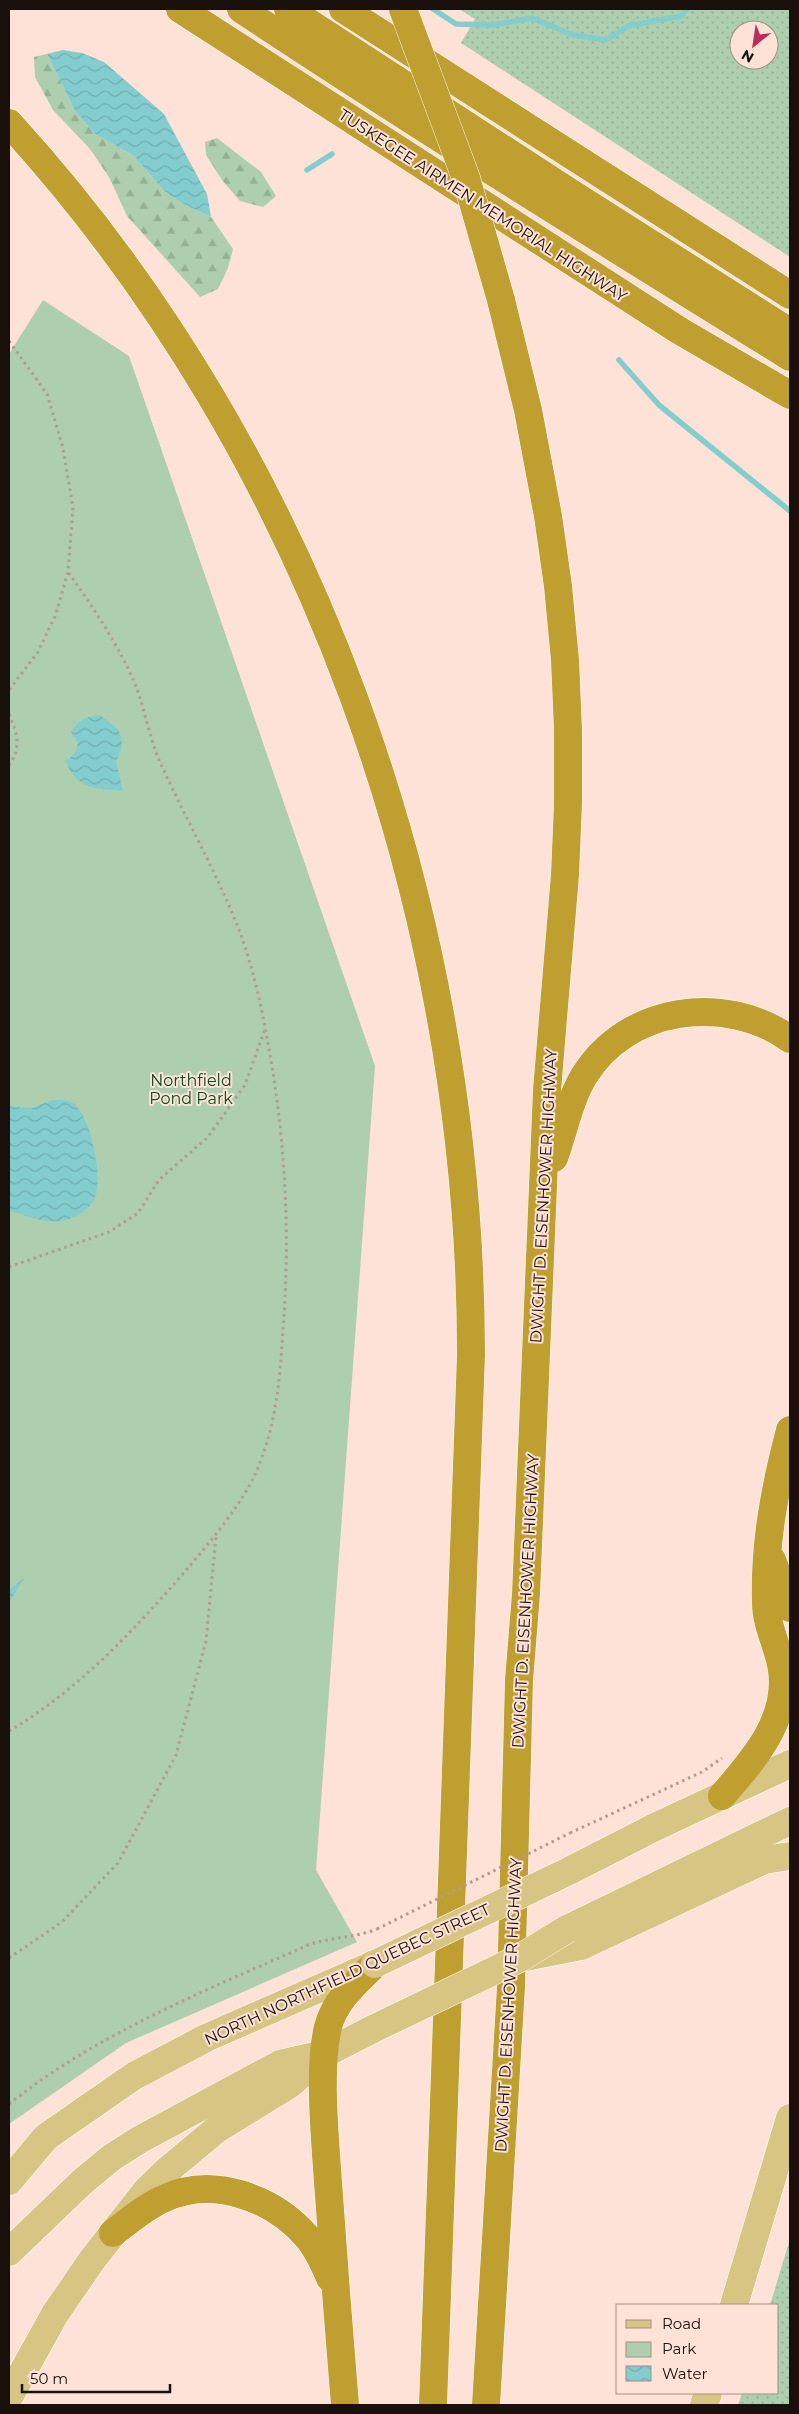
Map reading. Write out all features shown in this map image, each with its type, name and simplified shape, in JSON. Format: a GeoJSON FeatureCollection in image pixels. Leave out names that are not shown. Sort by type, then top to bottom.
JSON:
{"type":"FeatureCollection","features":[{"type":"Feature","properties":{"kind":"highway","name":"TUSKEGEE AIRMEN MEMORIAL HIGHWAY"},"geometry":{"type":"LineString","coordinates":[[180,9],[680,331],[790,395]]}},
{"type":"Feature","properties":{"kind":"highway"},"geometry":{"type":"LineString","coordinates":[[241,9],[468,156],[790,357]]}},
{"type":"Feature","properties":{"kind":"highway"},"geometry":{"type":"LineString","coordinates":[[288,9],[571,193],[790,332]]}},
{"type":"Feature","properties":{"kind":"highway"},"geometry":{"type":"LineString","coordinates":[[343,9],[790,295]]}},
{"type":"Feature","properties":{"kind":"highway","name":"DWIGHT D. EISENHOWER HIGHWAY"},"geometry":{"type":"LineString","coordinates":[[403,9],[466,178],[501,300],[526,401],[548,516],[558,586],[566,669],[568,803],[565,875],[548,1090],[526,1584],[519,1680],[511,1987],[486,2405]]}},
{"type":"Feature","properties":{"kind":"highway"},"geometry":{"type":"LineString","coordinates":[[9,122],[77,202],[135,280],[214,402],[277,520],[341,668],[396,824],[423,931],[438,1006],[449,1070],[461,1163],[470,1273],[470,1354],[433,2405]]}},
{"type":"Feature","properties":{"kind":"highway"},"geometry":{"type":"LineString","coordinates":[[543,1188],[563,1132],[569,1108],[580,1082],[596,1059],[626,1034],[661,1019],[680,1014],[720,1011],[741,1015],[760,1022],[790,1039]]}},
{"type":"Feature","properties":{"kind":"highway"},"geometry":{"type":"LineString","coordinates":[[722,1796],[756,1757],[767,1738],[780,1705],[783,1684],[782,1669],[766,1605],[768,1549],[771,1510],[790,1430]]}},
{"type":"Feature","properties":{"kind":"highway"},"geometry":{"type":"LineString","coordinates":[[768,1549],[790,1608]]}},
{"type":"Feature","properties":{"kind":"highway"},"geometry":{"type":"LineString","coordinates":[[345,2405],[326,2154],[324,2054],[328,2026],[338,2006],[354,1984],[375,1964]]}},
{"type":"Feature","properties":{"kind":"highway"},"geometry":{"type":"LineString","coordinates":[[113,2233],[147,2208],[180,2192],[227,2190],[274,2209],[291,2221],[316,2248],[336,2291]]}},
{"type":"Feature","properties":{"kind":"main road","name":"NORTH NORTHFIELD QUEBEC STREET"},"geometry":{"type":"LineString","coordinates":[[9,2181],[46,2137],[101,2097],[167,2058],[206,2038],[375,1964],[790,1764]]}},
{"type":"Feature","properties":{"kind":"main road"},"geometry":{"type":"LineString","coordinates":[[9,2252],[82,2182],[111,2158],[139,2140],[280,2064],[324,2054],[520,1958],[567,1939],[790,1821]]}},
{"type":"Feature","properties":{"kind":"main road"},"geometry":{"type":"LineString","coordinates":[[567,1939],[581,1946],[764,1860],[790,1856]]}},
{"type":"Feature","properties":{"kind":"main road"},"geometry":{"type":"LineString","coordinates":[[9,2397],[54,2314],[147,2190],[188,2152],[233,2118],[290,2084],[324,2054]]}},
{"type":"Feature","properties":{"kind":"main road"},"geometry":{"type":"LineString","coordinates":[[734,2304],[790,2118]]}},
{"type":"Feature","properties":{"kind":"main road"},"geometry":{"type":"LineString","coordinates":[[9,2156],[46,2137]]}},
{"type":"Feature","properties":{"kind":"path"},"geometry":{"type":"LineString","coordinates":[[9,341],[47,394],[63,448],[73,508],[68,572],[56,614],[38,652],[9,690]]}},
{"type":"Feature","properties":{"kind":"path"},"geometry":{"type":"LineString","coordinates":[[9,1731],[91,1672],[149,1613],[216,1536],[255,1475],[269,1437],[279,1385],[286,1297],[287,1220],[283,1135],[266,1028],[253,976],[234,916],[159,762],[134,681],[97,614],[68,572]]}},
{"type":"Feature","properties":{"kind":"path"},"geometry":{"type":"LineString","coordinates":[[9,714],[19,743],[15,757],[9,764]]}},
{"type":"Feature","properties":{"kind":"path"},"geometry":{"type":"LineString","coordinates":[[9,1267],[110,1232],[138,1213],[159,1180],[208,1137],[245,1085],[266,1028]]}},
{"type":"Feature","properties":{"kind":"path"},"geometry":{"type":"LineString","coordinates":[[9,1958],[62,1922],[118,1863],[176,1755],[206,1641],[216,1536]]}},
{"type":"Feature","properties":{"kind":"path"},"geometry":{"type":"LineString","coordinates":[[9,2104],[33,2085],[114,2034],[308,1945],[323,1940],[354,1936],[376,1928],[570,1832],[702,1772],[728,1751]]}},
{"type":"Feature","properties":{"kind":"green space"},"geometry":{"type":"Polygon","coordinates":[[[459,9],[790,9],[790,257],[461,43],[475,19],[459,9]]]}},
{"type":"Feature","properties":{"kind":"green space"},"geometry":{"type":"Polygon","coordinates":[[[47,54],[75,111],[95,134],[134,156],[164,191],[183,204],[211,217],[233,249],[228,268],[218,289],[200,297],[127,216],[109,177],[90,149],[53,110],[35,77],[34,57],[47,54]]]}},
{"type":"Feature","properties":{"kind":"green space"},"geometry":{"type":"Polygon","coordinates":[[[217,138],[261,172],[276,196],[263,207],[240,201],[222,180],[206,155],[205,142],[217,138]]]}},
{"type":"Feature","properties":{"kind":"green space","name":"Northfield Pond Park"},"geometry":{"type":"Polygon","coordinates":[[[43,300],[129,356],[375,1066],[316,1870],[357,1942],[126,2043],[9,2124],[9,354],[43,300]]]}},
{"type":"Feature","properties":{"kind":"green space"},"geometry":{"type":"Polygon","coordinates":[[[790,2239],[790,2405],[738,2405],[742,2394],[779,2394],[779,2304],[770,2304],[790,2239]]]}},
{"type":"Feature","properties":{"kind":"water"},"geometry":{"type":"Polygon","coordinates":[[[63,50],[82,53],[104,62],[164,114],[207,194],[211,217],[183,204],[164,191],[134,156],[95,134],[75,111],[47,54],[63,50]]]}},
{"type":"Feature","properties":{"kind":"water"},"geometry":{"type":"Polygon","coordinates":[[[100,715],[118,729],[122,740],[121,750],[116,762],[123,791],[88,786],[75,777],[65,760],[73,756],[78,743],[71,732],[74,728],[90,716],[100,715]]]}},
{"type":"Feature","properties":{"kind":"water"},"geometry":{"type":"Polygon","coordinates":[[[52,1100],[69,1101],[80,1111],[94,1147],[97,1174],[96,1195],[91,1204],[75,1217],[58,1221],[44,1220],[9,1211],[9,1106],[32,1108],[52,1100]]]}},
{"type":"Feature","properties":{"kind":"water"},"geometry":{"type":"Polygon","coordinates":[[[24,1578],[11,1600],[9,1603],[9,1590],[24,1578]]]}},
{"type":"Feature","properties":{"kind":"waterway"},"geometry":{"type":"LineString","coordinates":[[433,9],[456,24],[493,25],[532,18],[573,35],[606,40],[628,26],[681,16],[687,9]]}},
{"type":"Feature","properties":{"kind":"waterway"},"geometry":{"type":"LineString","coordinates":[[307,170],[332,154]]}},
{"type":"Feature","properties":{"kind":"waterway"},"geometry":{"type":"LineString","coordinates":[[619,360],[659,405],[790,511]]}}]}
